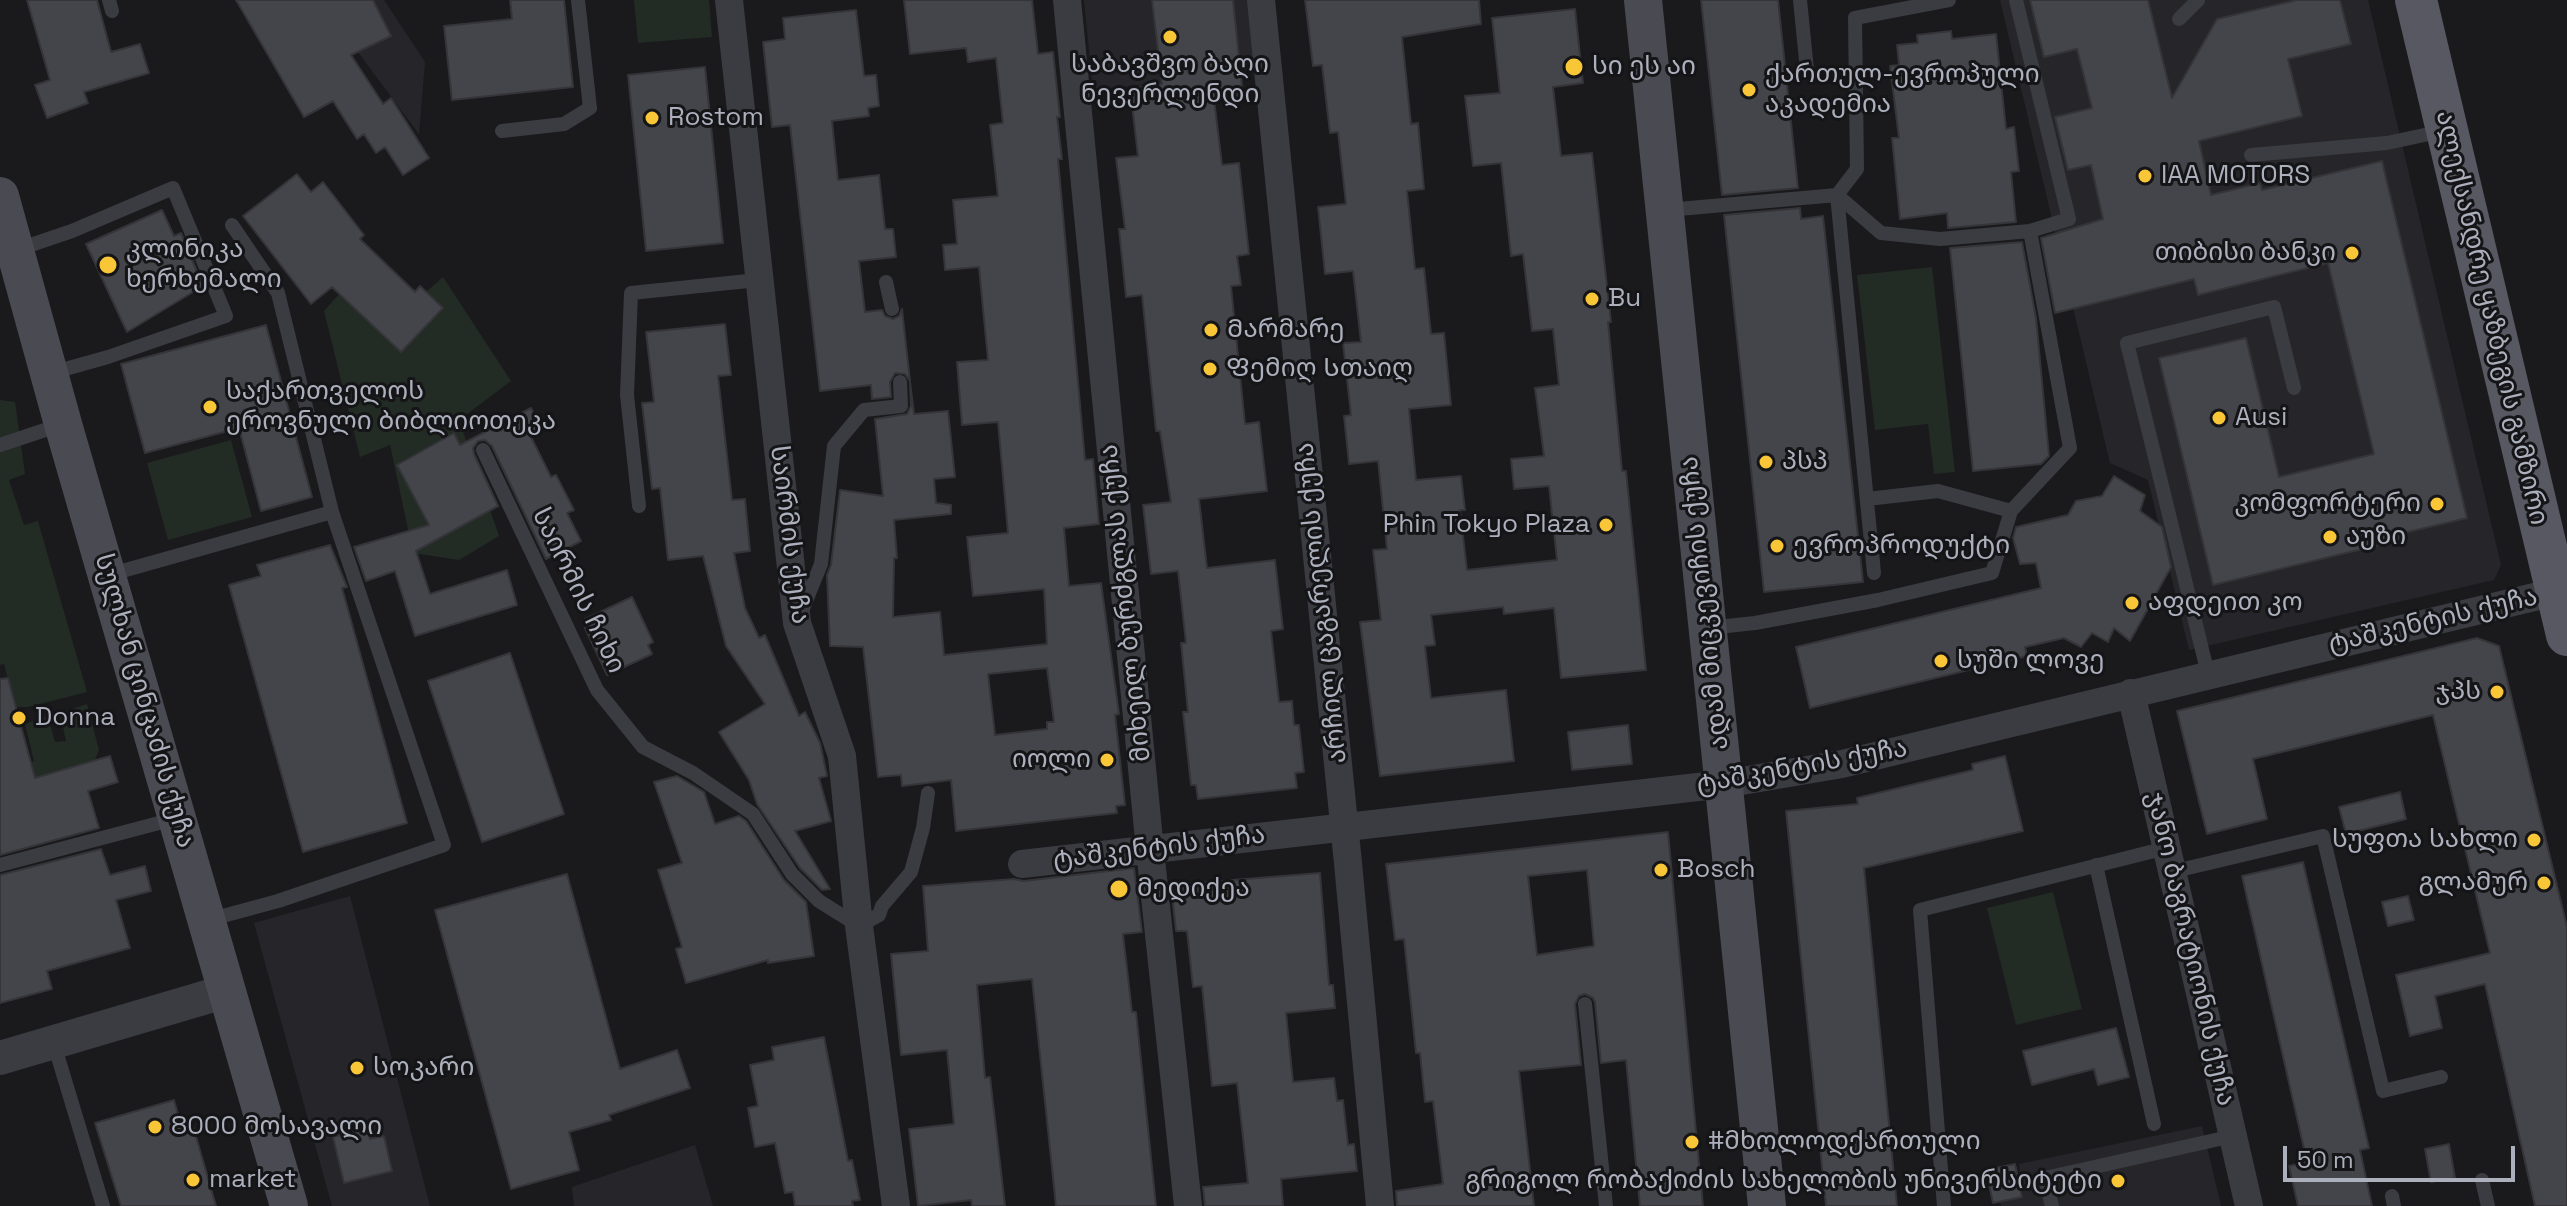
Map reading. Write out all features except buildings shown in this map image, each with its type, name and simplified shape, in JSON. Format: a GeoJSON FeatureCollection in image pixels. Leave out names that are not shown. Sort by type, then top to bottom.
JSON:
{"type":"FeatureCollection","features":[{"type":"Feature","properties":{"kind":"main road","name":"ადამ მიცკევიჩის ქუჩა"},"geometry":{"type":"LineString","coordinates":[[1643,0],[1767,1206]]}},
{"type":"Feature","properties":{"kind":"main road","name":"ალექსანდრე ყაზბეგის გამზირი"},"geometry":{"type":"LineString","coordinates":[[2416,0],[2562,590],[2567,635]]}},
{"type":"Feature","properties":{"kind":"main road","name":"სულხან ცინცაძის ქუჩა"},"geometry":{"type":"LineString","coordinates":[[0,196],[289,1206]]}},
{"type":"Feature","properties":{"kind":"street","name":"საირმის ქუჩა"},"geometry":{"type":"LineString","coordinates":[[734,0],[758,280],[797,623],[842,756],[859,926],[896,1206]]}},
{"type":"Feature","properties":{"kind":"street","name":"მიხეილ ბურძგლას ქუჩა"},"geometry":{"type":"LineString","coordinates":[[1067,0],[1188,1206]]}},
{"type":"Feature","properties":{"kind":"street","name":"არჩილ ცაგარელის ქუჩა"},"geometry":{"type":"LineString","coordinates":[[1261,0],[1380,1206]]}},
{"type":"Feature","properties":{"kind":"street","name":"ტაშკენტის ქუჩა"},"geometry":{"type":"LineString","coordinates":[[1022,864],[1724,784],[1842,764],[2562,590]]}},
{"type":"Feature","properties":{"kind":"street","name":"ჯანო ბაგრატიონის ქუჩა"},"geometry":{"type":"LineString","coordinates":[[2131,693],[2249,1206]]}},
{"type":"Feature","properties":{"kind":"street"},"geometry":{"type":"LineString","coordinates":[[0,1058],[227,991]]}},
{"type":"Feature","properties":{"kind":"lane"},"geometry":{"type":"LineString","coordinates":[[502,131],[564,124],[590,108],[578,0]]}},
{"type":"Feature","properties":{"kind":"lane"},"geometry":{"type":"LineString","coordinates":[[1800,0],[1807,70]]}},
{"type":"Feature","properties":{"kind":"lane"},"geometry":{"type":"LineString","coordinates":[[1874,573],[1837,195],[1857,169],[1855,18],[1949,0]]}},
{"type":"Feature","properties":{"kind":"lane"},"geometry":{"type":"LineString","coordinates":[[1665,211],[1837,195],[1881,233],[1940,239],[2030,231],[2069,219],[2016,0]]}},
{"type":"Feature","properties":{"kind":"lane"},"geometry":{"type":"LineString","coordinates":[[2179,19],[2198,0]]}},
{"type":"Feature","properties":{"kind":"lane"},"geometry":{"type":"LineString","coordinates":[[2251,155],[2387,143],[2447,130]]}},
{"type":"Feature","properties":{"kind":"lane"},"geometry":{"type":"LineString","coordinates":[[16,250],[72,231],[173,188],[226,316],[49,374]]}},
{"type":"Feature","properties":{"kind":"lane"},"geometry":{"type":"LineString","coordinates":[[207,920],[278,901],[444,845],[332,512],[278,293],[232,225]]}},
{"type":"Feature","properties":{"kind":"lane"},"geometry":{"type":"LineString","coordinates":[[1708,629],[1878,600],[1992,573],[2011,511],[2070,448],[2030,231]]}},
{"type":"Feature","properties":{"kind":"lane"},"geometry":{"type":"LineString","coordinates":[[639,506],[627,395],[631,293],[758,280]]}},
{"type":"Feature","properties":{"kind":"lane"},"geometry":{"type":"LineString","coordinates":[[886,282],[892,309]]}},
{"type":"Feature","properties":{"kind":"lane"},"geometry":{"type":"LineString","coordinates":[[2208,674],[2127,343],[2274,307],[2294,388]]}},
{"type":"Feature","properties":{"kind":"lane"},"geometry":{"type":"LineString","coordinates":[[797,623],[821,564],[834,446],[864,410],[901,406],[900,382]]}},
{"type":"Feature","properties":{"kind":"lane"},"geometry":{"type":"LineString","coordinates":[[0,445],[63,424]]}},
{"type":"Feature","properties":{"kind":"lane","name":"საირმის ჩიხი"},"geometry":{"type":"LineString","coordinates":[[483,450],[597,690],[643,747],[693,773],[753,814],[792,874],[819,901],[859,926]]}},
{"type":"Feature","properties":{"kind":"lane"},"geometry":{"type":"LineString","coordinates":[[1867,499],[1938,491],[2011,511]]}},
{"type":"Feature","properties":{"kind":"lane"},"geometry":{"type":"LineString","coordinates":[[107,575],[332,512]]}},
{"type":"Feature","properties":{"kind":"lane"},"geometry":{"type":"LineString","coordinates":[[859,926],[879,915],[882,906],[911,872],[923,828],[928,793]]}},
{"type":"Feature","properties":{"kind":"lane"},"geometry":{"type":"LineString","coordinates":[[0,865],[179,818]]}},
{"type":"Feature","properties":{"kind":"lane"},"geometry":{"type":"LineString","coordinates":[[1944,1206],[1920,910],[2096,865],[2169,860],[2323,836],[2383,1091],[2441,1077]]}},
{"type":"Feature","properties":{"kind":"lane"},"geometry":{"type":"LineString","coordinates":[[2096,865],[2154,1124]]}},
{"type":"Feature","properties":{"kind":"lane"},"geometry":{"type":"LineString","coordinates":[[1585,1004],[1606,1206]]}},
{"type":"Feature","properties":{"kind":"lane"},"geometry":{"type":"LineString","coordinates":[[54,1044],[103,1206]]}},
{"type":"Feature","properties":{"kind":"lane"},"geometry":{"type":"LineString","coordinates":[[2052,1206],[2045,1178],[2233,1136]]}},
{"type":"Feature","properties":{"kind":"lane"},"geometry":{"type":"LineString","coordinates":[[2482,1180],[2488,1206]]}},
{"type":"Feature","properties":{"kind":"shaded area"},"geometry":{"type":"Polygon","coordinates":[[[319,0],[384,0],[425,62],[419,134],[319,0]]]}},
{"type":"Feature","properties":{"kind":"shaded area"},"geometry":{"type":"Polygon","coordinates":[[[634,0],[709,0],[712,37],[638,43],[634,0]]]}},
{"type":"Feature","properties":{"kind":"shaded area","name":"საბავშვო ბაღი ნევერლენდი"},"geometry":{"type":"Polygon","coordinates":[[[1084,0],[1249,0],[1257,73],[1093,90],[1084,0]]]}},
{"type":"Feature","properties":{"kind":"shaded area"},"geometry":{"type":"Polygon","coordinates":[[[2000,0],[2368,0],[2501,565],[2494,580],[2189,650],[2148,480],[2110,463],[2000,0]]]}},
{"type":"Feature","properties":{"kind":"shaded area"},"geometry":{"type":"Polygon","coordinates":[[[1932,267],[1955,472],[1934,474],[1928,424],[1875,430],[1857,275],[1932,267]]]}},
{"type":"Feature","properties":{"kind":"shaded area"},"geometry":{"type":"Polygon","coordinates":[[[443,277],[511,381],[459,420],[499,536],[459,560],[413,553],[390,445],[360,457],[324,311],[341,292],[382,331],[443,277]]]}},
{"type":"Feature","properties":{"kind":"shaded area"},"geometry":{"type":"Polygon","coordinates":[[[0,400],[15,402],[25,474],[9,480],[24,525],[38,521],[87,692],[28,707],[15,707],[4,664],[0,665],[0,400]]]}},
{"type":"Feature","properties":{"kind":"shaded area"},"geometry":{"type":"Polygon","coordinates":[[[231,440],[252,517],[168,540],[147,463],[231,440]]]}},
{"type":"Feature","properties":{"kind":"shaded area"},"geometry":{"type":"Polygon","coordinates":[[[87,704],[99,750],[95,760],[61,790],[0,772],[34,761],[25,724],[48,716],[55,742],[66,741],[60,713],[87,704]]]}},
{"type":"Feature","properties":{"kind":"shaded area"},"geometry":{"type":"Polygon","coordinates":[[[2053,892],[2082,1009],[2016,1025],[1987,908],[2053,892]]]}},
{"type":"Feature","properties":{"kind":"shaded area"},"geometry":{"type":"Polygon","coordinates":[[[350,896],[430,1206],[332,1206],[254,923],[350,896]]]}},
{"type":"Feature","properties":{"kind":"shaded area","name":"გრიგოლ რობაქიძის სახელობის უნივერსიტეტი"},"geometry":{"type":"Polygon","coordinates":[[[2202,1126],[2221,1206],[2001,1206],[2000,1202],[2023,1197],[2019,1164],[2202,1126]]]}},
{"type":"Feature","properties":{"kind":"shaded area"},"geometry":{"type":"Polygon","coordinates":[[[695,1145],[713,1206],[574,1206],[572,1187],[695,1145]]]}},
{"type":"Feature","properties":{"kind":"place","name":"საბავშვო ბაღი ნევერლენდი"},"geometry":{"type":"Point","coordinates":[1170,37]}},
{"type":"Feature","properties":{"kind":"place","name":"სი ეს აი"},"geometry":{"type":"Point","coordinates":[1574,67]}},
{"type":"Feature","properties":{"kind":"place","name":"ქართულ-ევროპული აკადემია"},"geometry":{"type":"Point","coordinates":[1749,90]}},
{"type":"Feature","properties":{"kind":"place","name":"Rostom"},"geometry":{"type":"Point","coordinates":[652,118]}},
{"type":"Feature","properties":{"kind":"place","name":"IAA MOTORS"},"geometry":{"type":"Point","coordinates":[2145,176]}},
{"type":"Feature","properties":{"kind":"place","name":"თიბისი ბანკი"},"geometry":{"type":"Point","coordinates":[2352,253]}},
{"type":"Feature","properties":{"kind":"place","name":"კლინიკა ხერხემალი"},"geometry":{"type":"Point","coordinates":[108,265]}},
{"type":"Feature","properties":{"kind":"place","name":"Bu"},"geometry":{"type":"Point","coordinates":[1592,299]}},
{"type":"Feature","properties":{"kind":"place","name":"Მარმარე"},"geometry":{"type":"Point","coordinates":[1211,330]}},
{"type":"Feature","properties":{"kind":"place","name":"Ფემიღ Სთაიღ"},"geometry":{"type":"Point","coordinates":[1210,369]}},
{"type":"Feature","properties":{"kind":"place","name":"საქართველოს ეროვნული ბიბლიოთეკა"},"geometry":{"type":"Point","coordinates":[210,407]}},
{"type":"Feature","properties":{"kind":"place","name":"Ausi"},"geometry":{"type":"Point","coordinates":[2219,418]}},
{"type":"Feature","properties":{"kind":"place","name":"პსპ"},"geometry":{"type":"Point","coordinates":[1766,462]}},
{"type":"Feature","properties":{"kind":"place","name":"კომფორტერი"},"geometry":{"type":"Point","coordinates":[2437,504]}},
{"type":"Feature","properties":{"kind":"place","name":"Phin Tokyo Plaza"},"geometry":{"type":"Point","coordinates":[1606,525]}},
{"type":"Feature","properties":{"kind":"place","name":"აუზი"},"geometry":{"type":"Point","coordinates":[2330,537]}},
{"type":"Feature","properties":{"kind":"place","name":"ევროპროდუქტი"},"geometry":{"type":"Point","coordinates":[1777,546]}},
{"type":"Feature","properties":{"kind":"place","name":"აფდეით კო"},"geometry":{"type":"Point","coordinates":[2132,603]}},
{"type":"Feature","properties":{"kind":"place","name":"სუში ლოვე"},"geometry":{"type":"Point","coordinates":[1941,661]}},
{"type":"Feature","properties":{"kind":"place","name":"ჯპს"},"geometry":{"type":"Point","coordinates":[2497,692]}},
{"type":"Feature","properties":{"kind":"place","name":"Donna"},"geometry":{"type":"Point","coordinates":[19,718]}},
{"type":"Feature","properties":{"kind":"place","name":"იოლი"},"geometry":{"type":"Point","coordinates":[1107,760]}},
{"type":"Feature","properties":{"kind":"place","name":"სუფთა სახლი"},"geometry":{"type":"Point","coordinates":[2534,840]}},
{"type":"Feature","properties":{"kind":"place","name":"Bosch"},"geometry":{"type":"Point","coordinates":[1661,870]}},
{"type":"Feature","properties":{"kind":"place","name":"გლამურ"},"geometry":{"type":"Point","coordinates":[2544,883]}},
{"type":"Feature","properties":{"kind":"place","name":"მედიქეა"},"geometry":{"type":"Point","coordinates":[1119,889]}},
{"type":"Feature","properties":{"kind":"place","name":"სოკარი"},"geometry":{"type":"Point","coordinates":[357,1068]}},
{"type":"Feature","properties":{"kind":"place","name":"8000 მოსავალი"},"geometry":{"type":"Point","coordinates":[155,1127]}},
{"type":"Feature","properties":{"kind":"place","name":"#მხოლოდქართული"},"geometry":{"type":"Point","coordinates":[1692,1142]}},
{"type":"Feature","properties":{"kind":"place","name":"market"},"geometry":{"type":"Point","coordinates":[193,1180]}},
{"type":"Feature","properties":{"kind":"place","name":"გრიგოლ რობაქიძის სახელობის უნივერსიტეტი"},"geometry":{"type":"Point","coordinates":[2118,1181]}}]}
